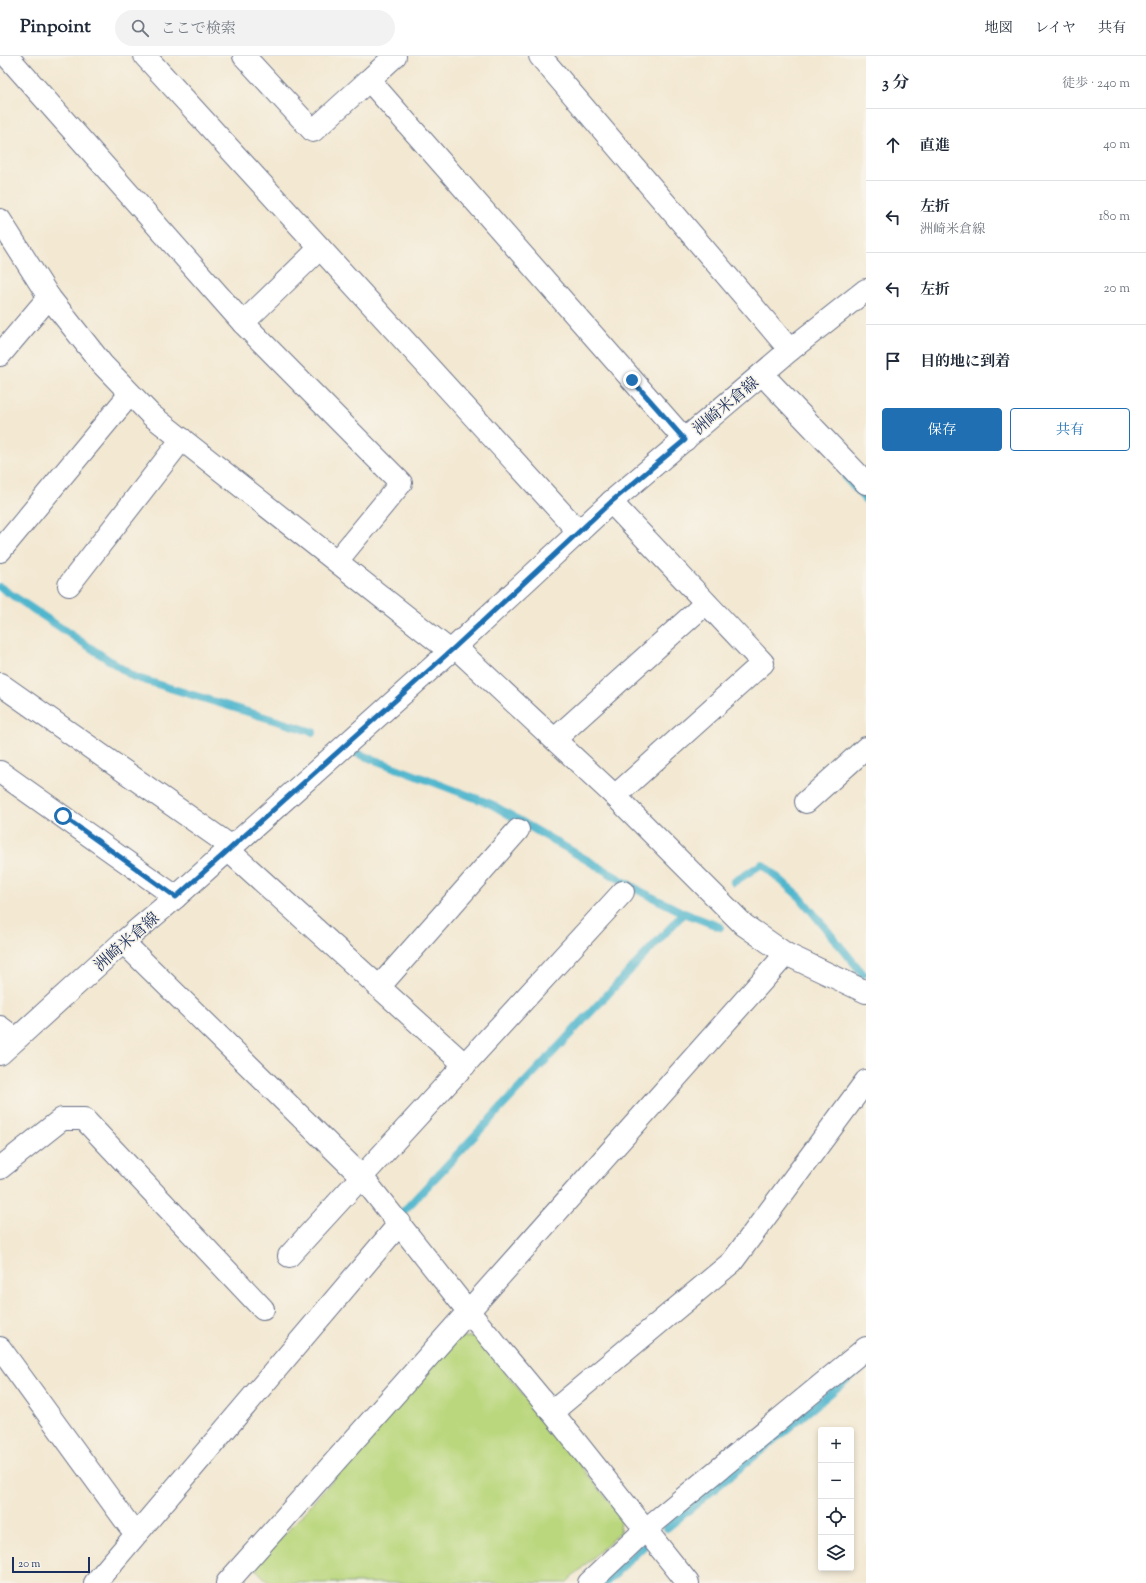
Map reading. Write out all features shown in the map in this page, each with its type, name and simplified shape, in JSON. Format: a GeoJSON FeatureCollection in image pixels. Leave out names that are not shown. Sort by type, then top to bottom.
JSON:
{"type":"FeatureCollection","features":[{"type":"Feature","properties":{"kind":"street"},"geometry":{"type":"LineString","coordinates":[[7,56],[243,323],[401,483],[337,561]]}},
{"type":"Feature","properties":{"kind":"street"},"geometry":{"type":"LineString","coordinates":[[145,56],[579,532]]}},
{"type":"Feature","properties":{"kind":"street"},"geometry":{"type":"LineString","coordinates":[[244,56],[313,131],[395,56]]}},
{"type":"Feature","properties":{"kind":"street"},"geometry":{"type":"LineString","coordinates":[[540,56],[790,350]]}},
{"type":"Feature","properties":{"kind":"street"},"geometry":{"type":"LineString","coordinates":[[369,80],[685,440]]}},
{"type":"Feature","properties":{"kind":"street"},"geometry":{"type":"LineString","coordinates":[[0,220],[49,297],[102,364],[151,415],[337,561],[453,649],[555,739],[615,796],[744,925],[786,954],[866,992]]}},
{"type":"Feature","properties":{"kind":"street"},"geometry":{"type":"LineString","coordinates":[[243,323],[320,248]]}},
{"type":"Feature","properties":{"kind":"street","name":"洲崎米倉線"},"geometry":{"type":"LineString","coordinates":[[0,1054],[8,1033],[123,942],[176,897],[453,649],[611,502],[790,350],[866,290]]}},
{"type":"Feature","properties":{"kind":"street"},"geometry":{"type":"LineString","coordinates":[[0,355],[49,297]]}},
{"type":"Feature","properties":{"kind":"street"},"geometry":{"type":"LineString","coordinates":[[762,374],[866,483]]}},
{"type":"Feature","properties":{"kind":"street"},"geometry":{"type":"LineString","coordinates":[[0,551],[130,394]]}},
{"type":"Feature","properties":{"kind":"street"},"geometry":{"type":"LineString","coordinates":[[69,585],[182,439]]}},
{"type":"Feature","properties":{"kind":"street"},"geometry":{"type":"LineString","coordinates":[[611,502],[763,663],[615,796]]}},
{"type":"Feature","properties":{"kind":"street"},"geometry":{"type":"LineString","coordinates":[[555,739],[706,603]]}},
{"type":"Feature","properties":{"kind":"street"},"geometry":{"type":"LineString","coordinates":[[0,684],[230,848],[465,1065]]}},
{"type":"Feature","properties":{"kind":"street"},"geometry":{"type":"LineString","coordinates":[[806,802],[866,748]]}},
{"type":"Feature","properties":{"kind":"street"},"geometry":{"type":"LineString","coordinates":[[0,772],[176,897]]}},
{"type":"Feature","properties":{"kind":"street"},"geometry":{"type":"LineString","coordinates":[[379,987],[518,830]]}},
{"type":"Feature","properties":{"kind":"street"},"geometry":{"type":"LineString","coordinates":[[289,1256],[623,892]]}},
{"type":"Feature","properties":{"kind":"street"},"geometry":{"type":"LineString","coordinates":[[123,942],[362,1177],[400,1223],[468,1311],[552,1412],[688,1583]]}},
{"type":"Feature","properties":{"kind":"street"},"geometry":{"type":"LineString","coordinates":[[227,1583],[786,954]]}},
{"type":"Feature","properties":{"kind":"street"},"geometry":{"type":"LineString","coordinates":[[552,1412],[732,1262],[866,1081]]}},
{"type":"Feature","properties":{"kind":"street"},"geometry":{"type":"LineString","coordinates":[[0,1168],[62,1119],[84,1119],[263,1308]]}},
{"type":"Feature","properties":{"kind":"street"},"geometry":{"type":"LineString","coordinates":[[94,1583],[133,1529],[400,1223]]}},
{"type":"Feature","properties":{"kind":"street"},"geometry":{"type":"LineString","coordinates":[[0,1348],[133,1529]]}},
{"type":"Feature","properties":{"kind":"street"},"geometry":{"type":"LineString","coordinates":[[589,1583],[645,1530],[866,1348]]}},
{"type":"Feature","properties":{"kind":"green space"},"geometry":{"type":"Polygon","coordinates":[[[459,1337],[477,1337],[621,1516],[620,1532],[566,1583],[269,1583],[255,1568],[459,1337]]]}},
{"type":"Feature","properties":{"kind":"waterway"},"geometry":{"type":"LineString","coordinates":[[846,478],[866,500]]}},
{"type":"Feature","properties":{"kind":"waterway"},"geometry":{"type":"LineString","coordinates":[[0,587],[134,677],[313,732]]}},
{"type":"Feature","properties":{"kind":"waterway"},"geometry":{"type":"LineString","coordinates":[[351,751],[491,804],[640,891],[684,913],[403,1212]]}},
{"type":"Feature","properties":{"kind":"waterway"},"geometry":{"type":"LineString","coordinates":[[734,882],[762,864],[800,897],[863,974]]}},
{"type":"Feature","properties":{"kind":"waterway"},"geometry":{"type":"LineString","coordinates":[[684,913],[720,927]]}},
{"type":"Feature","properties":{"kind":"waterway"},"geometry":{"type":"LineString","coordinates":[[667,1528],[866,1364]]}},
{"type":"Feature","properties":{"kind":"waterway"},"geometry":{"type":"LineString","coordinates":[[605,1583],[644,1546]]}},
{"type":"Feature","properties":{"kind":"route"},"geometry":{"type":"LineString","coordinates":[[63,816],[176,897],[455,647],[611,502],[685,440],[632,380]]}}]}
